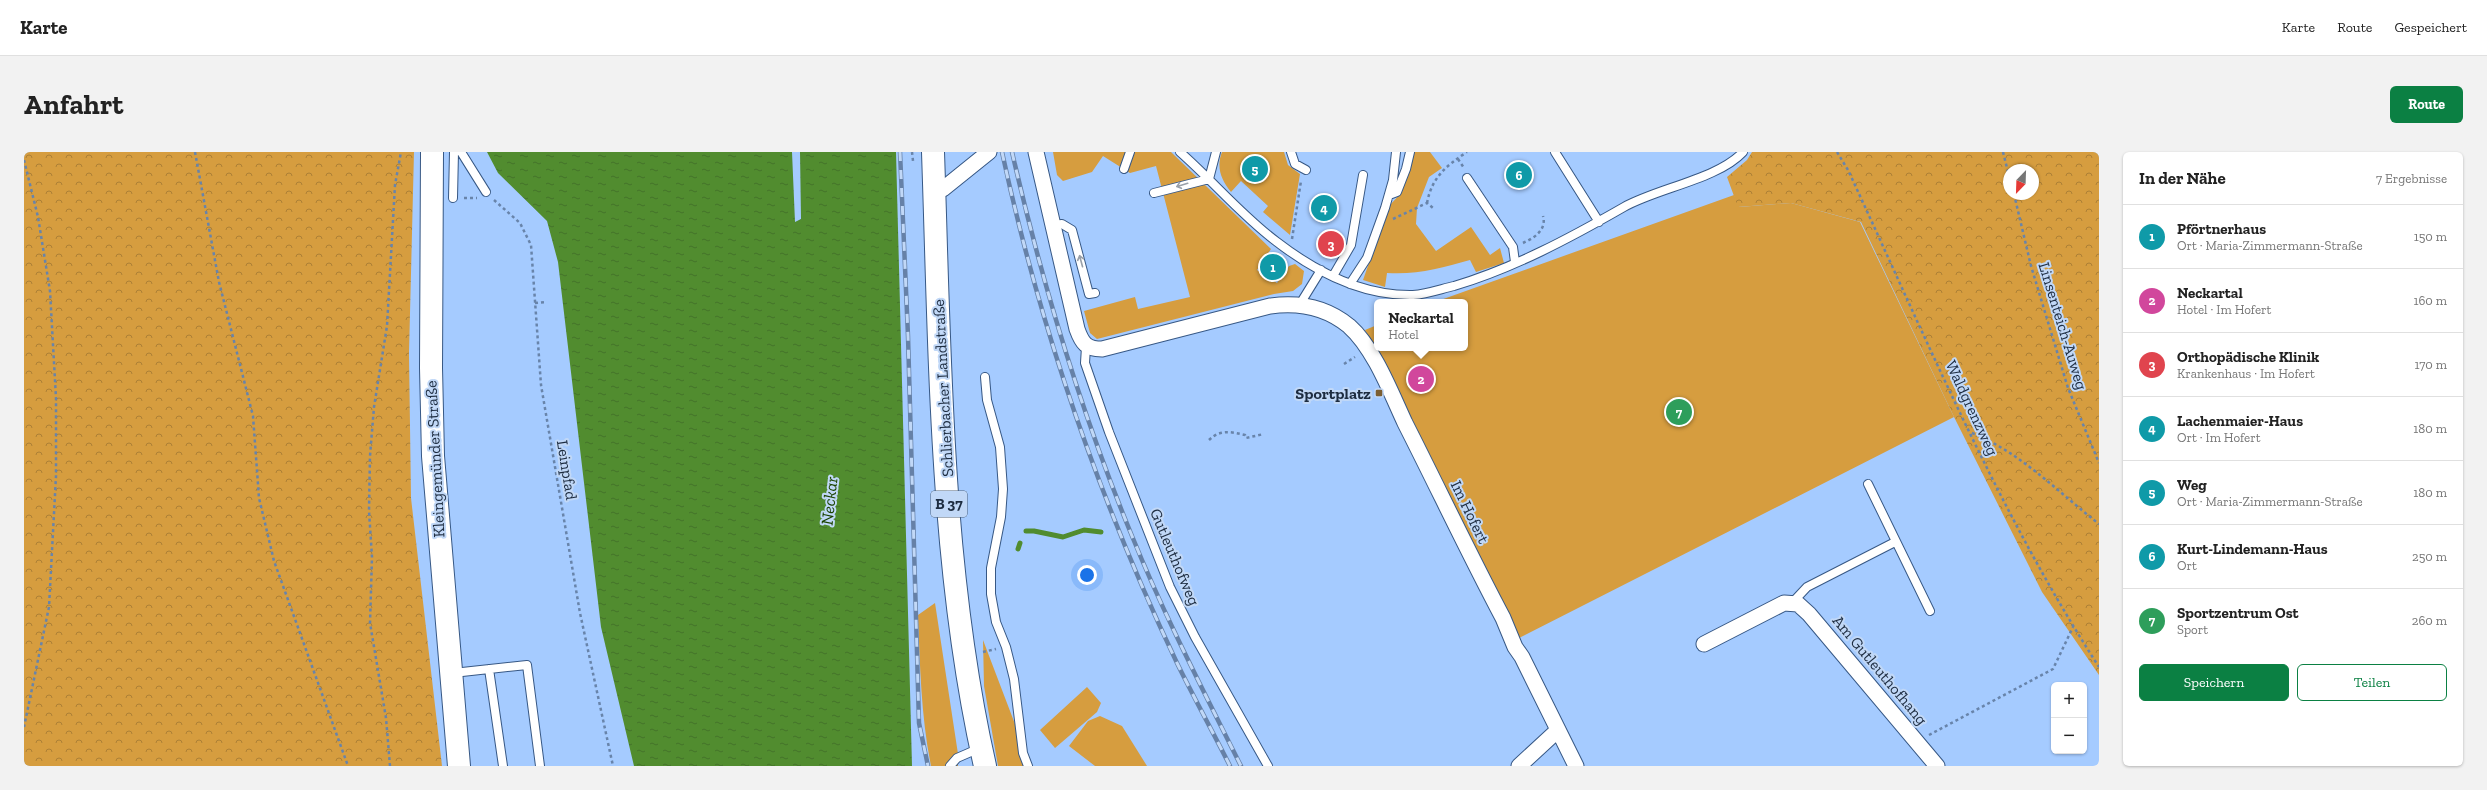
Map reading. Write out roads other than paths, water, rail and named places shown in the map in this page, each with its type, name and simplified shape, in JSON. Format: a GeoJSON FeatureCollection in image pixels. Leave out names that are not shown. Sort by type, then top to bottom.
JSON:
{"type":"FeatureCollection","features":[{"type":"Feature","properties":{"kind":"main road","name":"Kleingemünder Straße"},"geometry":{"type":"LineString","coordinates":[[432,152],[431,368],[433,456],[450,674],[459,766]]}},
{"type":"Feature","properties":{"kind":"main road","name":"Schlierbacher Landstraße"},"geometry":{"type":"LineString","coordinates":[[933,152],[940,341],[950,523],[965,656],[983,757]]}},
{"type":"Feature","properties":{"kind":"street"},"geometry":{"type":"LineString","coordinates":[[1036,152],[1077,329],[1081,341],[1086,347],[1102,349],[1270,306],[1300,304]]}},
{"type":"Feature","properties":{"kind":"street"},"geometry":{"type":"LineString","coordinates":[[935,190],[943,189],[984,153]]}},
{"type":"Feature","properties":{"kind":"street","name":"Im Hofert"},"geometry":{"type":"LineString","coordinates":[[1300,304],[1324,311],[1339,319],[1349,327],[1365,345],[1576,766]]}},
{"type":"Feature","properties":{"kind":"street"},"geometry":{"type":"LineString","coordinates":[[1704,644],[1778,606],[1792,603]]}},
{"type":"Feature","properties":{"kind":"street","name":"Am Gutleuthofhang"},"geometry":{"type":"LineString","coordinates":[[1792,603],[1803,608],[1809,614],[1916,741],[1932,764]]}},
{"type":"Feature","properties":{"kind":"street"},"geometry":{"type":"LineString","coordinates":[[1520,766],[1558,730]]}},
{"type":"Feature","properties":{"kind":"lane"},"geometry":{"type":"LineString","coordinates":[[453,198],[454,152]]}},
{"type":"Feature","properties":{"kind":"lane"},"geometry":{"type":"LineString","coordinates":[[460,152],[486,192]]}},
{"type":"Feature","properties":{"kind":"lane"},"geometry":{"type":"LineString","coordinates":[[1124,169],[1130,152]]}},
{"type":"Feature","properties":{"kind":"lane"},"geometry":{"type":"LineString","coordinates":[[1209,179],[1216,152]]}},
{"type":"Feature","properties":{"kind":"lane"},"geometry":{"type":"LineString","coordinates":[[1291,152],[1294,164],[1305,169]]}},
{"type":"Feature","properties":{"kind":"lane"},"geometry":{"type":"LineString","coordinates":[[1350,284],[1367,258],[1389,195],[1396,152]]}},
{"type":"Feature","properties":{"kind":"lane"},"geometry":{"type":"LineString","coordinates":[[1389,195],[1397,192],[1402,182],[1410,152]]}},
{"type":"Feature","properties":{"kind":"lane"},"geometry":{"type":"LineString","coordinates":[[1558,153],[1562,164],[1599,222]]}},
{"type":"Feature","properties":{"kind":"lane"},"geometry":{"type":"LineString","coordinates":[[1183,155],[1263,231],[1289,251],[1321,270],[1350,284],[1384,293],[1415,295],[1470,281],[1515,262],[1599,222],[1647,196],[1716,170],[1740,153]]}},
{"type":"Feature","properties":{"kind":"lane"},"geometry":{"type":"LineString","coordinates":[[1333,276],[1350,245],[1363,175]]}},
{"type":"Feature","properties":{"kind":"lane"},"geometry":{"type":"LineString","coordinates":[[1467,178],[1513,247],[1515,262]]}},
{"type":"Feature","properties":{"kind":"lane"},"geometry":{"type":"LineString","coordinates":[[1154,193],[1209,179]]}},
{"type":"Feature","properties":{"kind":"lane"},"geometry":{"type":"LineString","coordinates":[[1052,225],[1062,224],[1072,230],[1089,294],[1095,293]]}},
{"type":"Feature","properties":{"kind":"lane"},"geometry":{"type":"LineString","coordinates":[[1300,304],[1321,270]]}},
{"type":"Feature","properties":{"kind":"lane","name":"Gutleuthofweg"},"geometry":{"type":"LineString","coordinates":[[1086,347],[1085,363],[1107,426],[1170,587],[1196,637],[1268,766]]}},
{"type":"Feature","properties":{"kind":"lane"},"geometry":{"type":"LineString","coordinates":[[985,377],[987,400],[1000,448],[1003,488],[990,581],[996,622],[1006,647],[1014,679],[1023,753],[1028,766]]}},
{"type":"Feature","properties":{"kind":"lane"},"geometry":{"type":"LineString","coordinates":[[1868,484],[1930,612]]}},
{"type":"Feature","properties":{"kind":"lane"},"geometry":{"type":"LineString","coordinates":[[1792,603],[1807,587],[1895,542]]}},
{"type":"Feature","properties":{"kind":"lane"},"geometry":{"type":"LineString","coordinates":[[450,674],[527,665],[540,766]]}},
{"type":"Feature","properties":{"kind":"lane"},"geometry":{"type":"LineString","coordinates":[[489,669],[503,766]]}},
{"type":"Feature","properties":{"kind":"lane"},"geometry":{"type":"LineString","coordinates":[[950,766],[957,758],[983,757]]}},
{"type":"Feature","properties":{"kind":"water","name":"Neckar"},"geometry":{"type":"Polygon","coordinates":[[[487,152],[792,152],[795,222],[801,219],[800,152],[896,152],[912,766],[634,766],[601,627],[558,262],[547,221],[498,173],[487,152]]]}},
{"type":"Feature","properties":{"kind":"waterway"},"geometry":{"type":"LineString","coordinates":[[1026,531],[1034,531],[1063,537],[1084,530],[1101,532]]}},
{"type":"Feature","properties":{"kind":"waterway"},"geometry":{"type":"LineString","coordinates":[[1018,549],[1020,543]]}},
{"type":"Feature","properties":{"kind":"railway"},"geometry":{"type":"LineString","coordinates":[[900,152],[908,336],[919,723],[928,766]]}},
{"type":"Feature","properties":{"kind":"railway"},"geometry":{"type":"LineString","coordinates":[[1002,152],[1017,218],[1054,348],[1098,477],[1149,602],[1177,663],[1230,766]]}},
{"type":"Feature","properties":{"kind":"railway"},"geometry":{"type":"LineString","coordinates":[[1012,152],[1036,250],[1064,347],[1113,489],[1157,595],[1241,766]]}},
{"type":"Feature","properties":{"kind":"place","name":"Weg"},"geometry":{"type":"Point","coordinates":[1255,169]}},
{"type":"Feature","properties":{"kind":"place","name":"Kurt-Lindemann-Haus"},"geometry":{"type":"Point","coordinates":[1519,175]}},
{"type":"Feature","properties":{"kind":"place","name":"Lachenmaier-Haus"},"geometry":{"type":"Point","coordinates":[1324,208]}},
{"type":"Feature","properties":{"kind":"place","name":"Orthopädische Klinik"},"geometry":{"type":"Point","coordinates":[1331,244]}},
{"type":"Feature","properties":{"kind":"place","name":"Pförtnerhaus"},"geometry":{"type":"Point","coordinates":[1273,267]}},
{"type":"Feature","properties":{"kind":"place","name":"Neckartal"},"geometry":{"type":"Point","coordinates":[1421,379]}},
{"type":"Feature","properties":{"kind":"place","name":"Sportplatz"},"geometry":{"type":"Point","coordinates":[1379,393]}},
{"type":"Feature","properties":{"kind":"place","name":"Sportzentrum Ost"},"geometry":{"type":"Point","coordinates":[1679,412]}}]}
